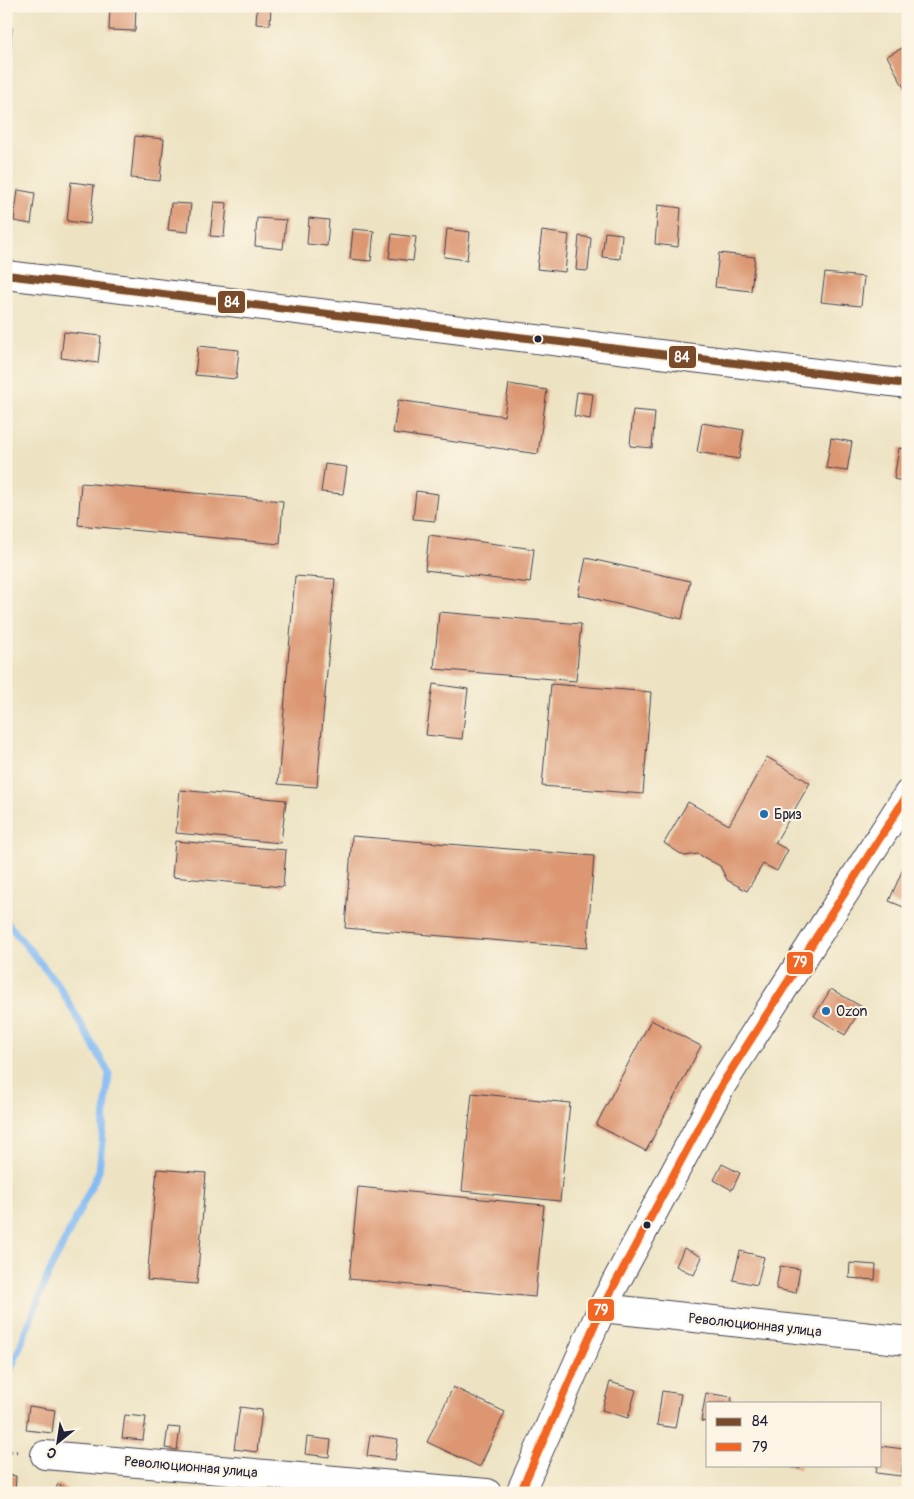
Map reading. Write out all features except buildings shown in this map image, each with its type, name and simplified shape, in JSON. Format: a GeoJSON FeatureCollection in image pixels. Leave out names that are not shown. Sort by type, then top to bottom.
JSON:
{"type":"FeatureCollection","features":[{"type":"Feature","properties":{"kind":"street"},"geometry":{"type":"LineString","coordinates":[[9,276],[908,384]]}},
{"type":"Feature","properties":{"kind":"street"},"geometry":{"type":"LineString","coordinates":[[520,1493],[602,1308],[722,1086],[900,820],[908,794]]}},
{"type":"Feature","properties":{"kind":"street","name":"Революционная улица"},"geometry":{"type":"LineString","coordinates":[[602,1308],[908,1341]]}},
{"type":"Feature","properties":{"kind":"street","name":"Революционная улица"},"geometry":{"type":"LineString","coordinates":[[45,1455],[487,1493]]}},
{"type":"Feature","properties":{"kind":"waterway"},"geometry":{"type":"LineString","coordinates":[[6,921],[59,986],[109,1073],[99,1171],[49,1273],[6,1382]]}},
{"type":"Feature","properties":{"kind":"transit line","name":"84"},"geometry":{"type":"LineString","coordinates":[[6,275],[908,384]]}},
{"type":"Feature","properties":{"kind":"transit line","name":"79"},"geometry":{"type":"LineString","coordinates":[[520,1493],[602,1308],[721,1086],[908,794]]}},
{"type":"Feature","properties":{"kind":"place","name":"Бриз"},"geometry":{"type":"Point","coordinates":[764,814]}},
{"type":"Feature","properties":{"kind":"place","name":"Ozon"},"geometry":{"type":"Point","coordinates":[826,1011]}}]}
